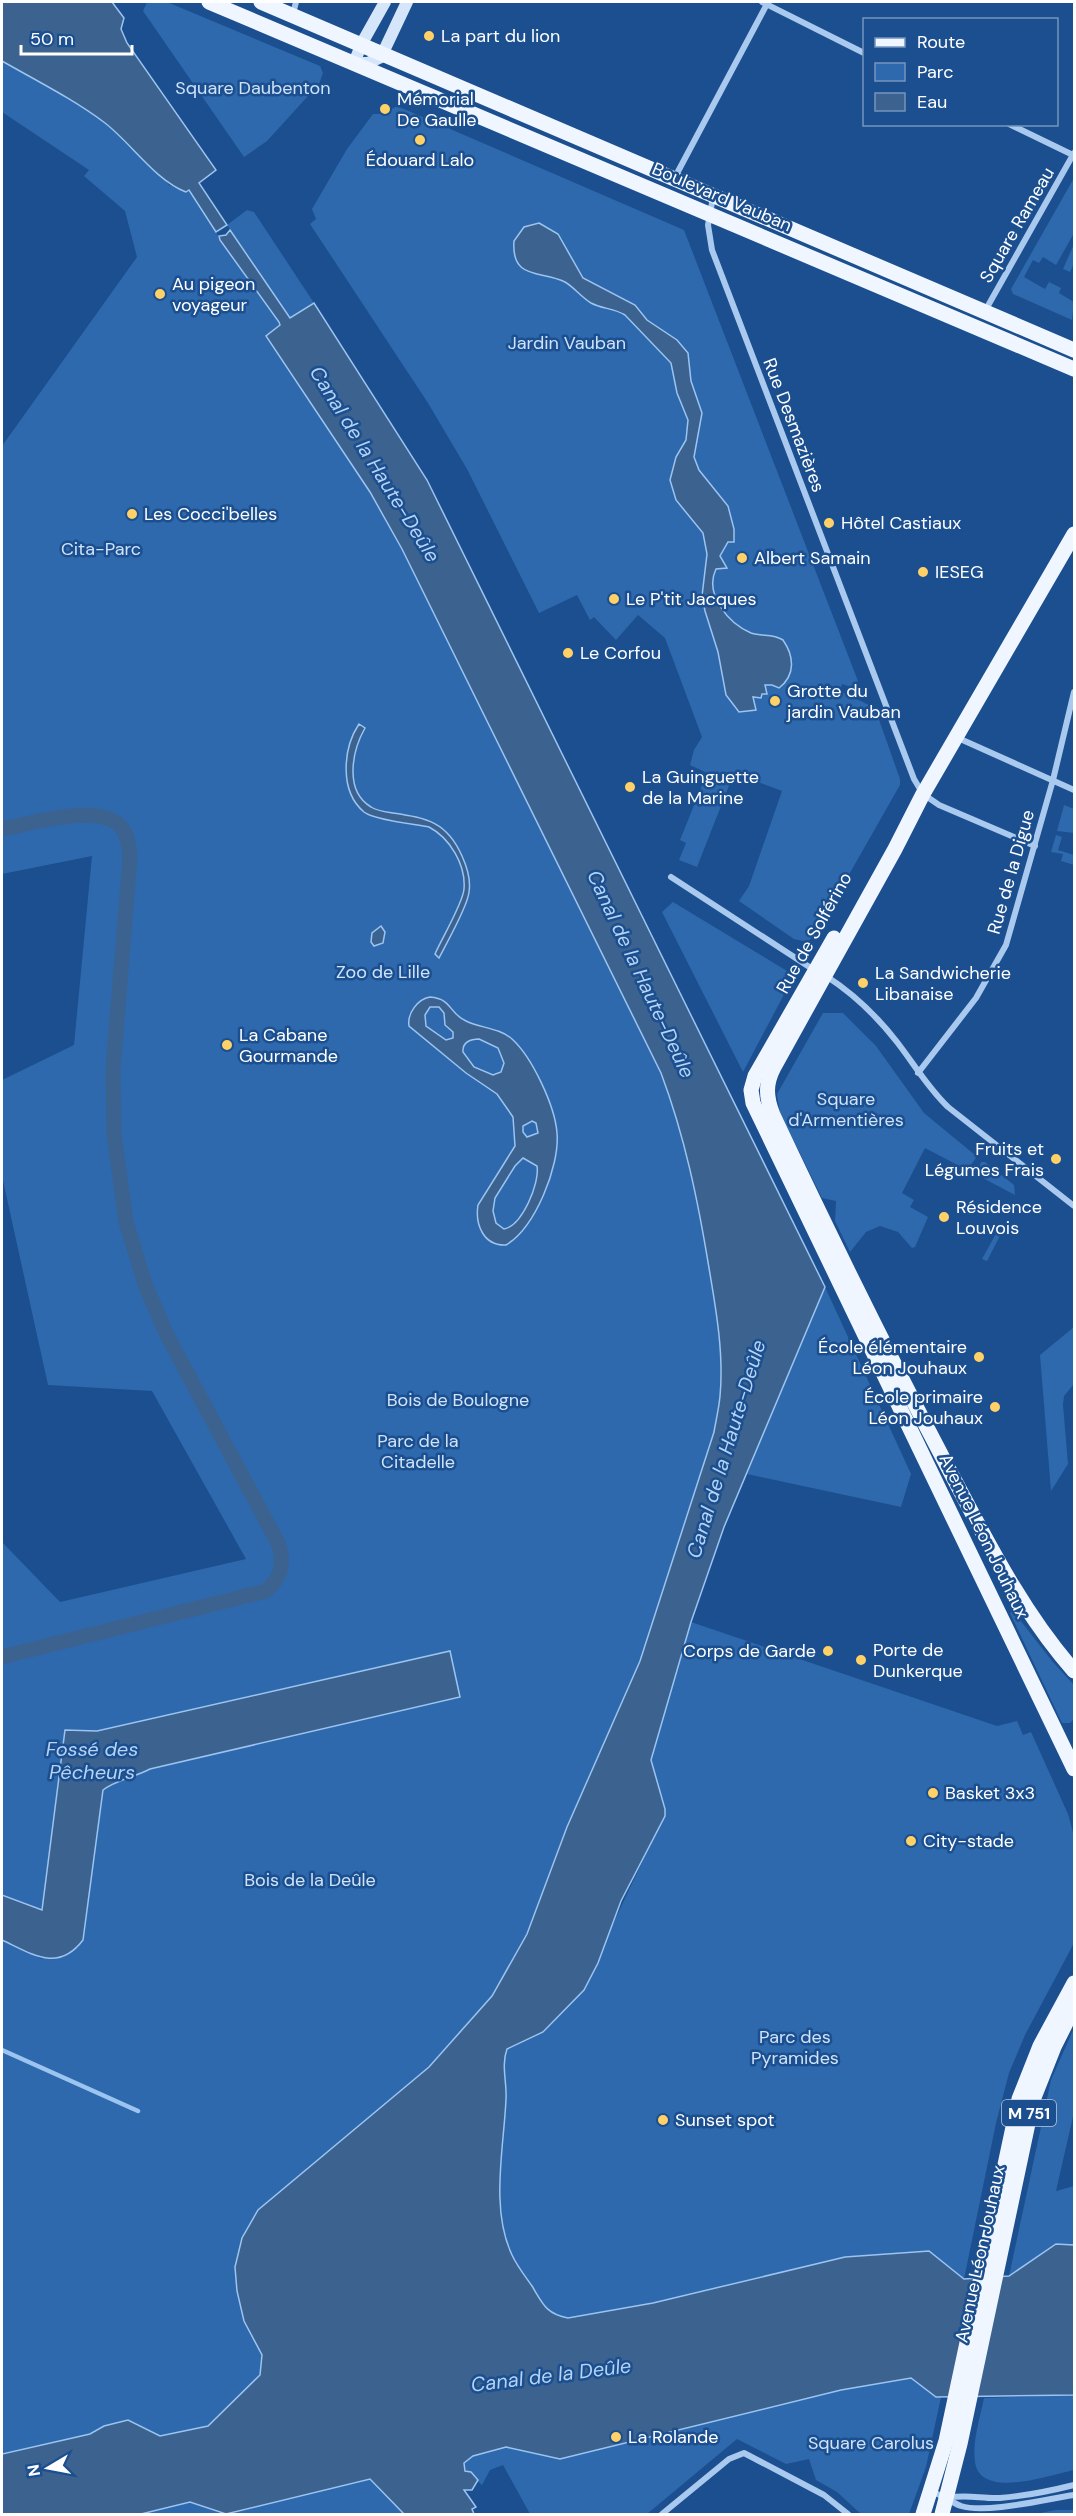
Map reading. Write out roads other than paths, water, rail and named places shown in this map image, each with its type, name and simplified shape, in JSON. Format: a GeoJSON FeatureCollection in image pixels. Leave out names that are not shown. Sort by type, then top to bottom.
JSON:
{"type":"FeatureCollection","features":[{"type":"Feature","properties":{"kind":"main road"},"geometry":{"type":"LineString","coordinates":[[209,2],[354,63],[372,62],[383,53],[406,2]]}},
{"type":"Feature","properties":{"kind":"main road"},"geometry":{"type":"LineString","coordinates":[[261,2],[294,8],[362,43]]}},
{"type":"Feature","properties":{"kind":"main road"},"geometry":{"type":"LineString","coordinates":[[354,63],[362,43],[385,2]]}},
{"type":"Feature","properties":{"kind":"main road","name":"Boulevard Vauban"},"geometry":{"type":"LineString","coordinates":[[362,43],[1074,350]]}},
{"type":"Feature","properties":{"kind":"main road","name":"Boulevard Vauban"},"geometry":{"type":"LineString","coordinates":[[354,63],[1074,369]]}},
{"type":"Feature","properties":{"kind":"main road","name":"Rue de Solférino"},"geometry":{"type":"LineString","coordinates":[[759,1095],[755,1076],[820,973],[897,827],[923,794],[1070,552],[1074,534]]}},
{"type":"Feature","properties":{"kind":"main road","name":"Avenue Léon Jouhaux"},"geometry":{"type":"LineString","coordinates":[[759,1095],[778,1126],[895,1367],[960,1489],[1049,1642],[1074,1671]]}},
{"type":"Feature","properties":{"kind":"main road","name":"Avenue Léon Jouhaux"},"geometry":{"type":"LineString","coordinates":[[759,1095],[795,1193],[1071,1744],[1074,1768]]}},
{"type":"Feature","properties":{"kind":"main road"},"geometry":{"type":"LineString","coordinates":[[1049,1642],[1074,1654]]}},
{"type":"Feature","properties":{"kind":"main road","name":"Avenue Léon Jouhaux"},"geometry":{"type":"LineString","coordinates":[[942,2514],[947,2498],[953,2442],[999,2226],[1023,2085],[1047,2029],[1074,1983]]}},
{"type":"Feature","properties":{"kind":"main road","name":"Avenue Léon Jouhaux"},"geometry":{"type":"LineString","coordinates":[[999,2226],[1033,2100],[1046,2064],[1074,2007]]}},
{"type":"Feature","properties":{"kind":"main road"},"geometry":{"type":"LineString","coordinates":[[923,2514],[953,2442]]}},
{"type":"Feature","properties":{"kind":"street"},"geometry":{"type":"LineString","coordinates":[[673,179],[766,2],[863,52]]}},
{"type":"Feature","properties":{"kind":"street"},"geometry":{"type":"LineString","coordinates":[[1013,126],[1074,154]]}},
{"type":"Feature","properties":{"kind":"street","name":"Square Rameau"},"geometry":{"type":"LineString","coordinates":[[985,311],[1074,154]]}},
{"type":"Feature","properties":{"kind":"street","name":"Rue Desmazières"},"geometry":{"type":"LineString","coordinates":[[714,196],[709,212],[708,233],[712,250],[905,758],[923,794]]}},
{"type":"Feature","properties":{"kind":"street","name":"Rue de la Digue"},"geometry":{"type":"LineString","coordinates":[[918,1073],[958,1023],[996,965],[1011,931],[1053,780],[1074,692]]}},
{"type":"Feature","properties":{"kind":"street"},"geometry":{"type":"LineString","coordinates":[[958,738],[1074,790]]}},
{"type":"Feature","properties":{"kind":"street"},"geometry":{"type":"LineString","coordinates":[[923,794],[939,805],[1035,846]]}},
{"type":"Feature","properties":{"kind":"street"},"geometry":{"type":"LineString","coordinates":[[671,877],[852,993],[874,1014],[918,1073],[948,1107],[1074,1206]]}},
{"type":"Feature","properties":{"kind":"street"},"geometry":{"type":"LineString","coordinates":[[662,2514],[739,2453],[749,2454],[824,2495],[848,2514]]}},
{"type":"Feature","properties":{"kind":"street"},"geometry":{"type":"LineString","coordinates":[[947,2498],[963,2495],[986,2498],[1030,2495],[1074,2485]]}},
{"type":"Feature","properties":{"kind":"street"},"geometry":{"type":"LineString","coordinates":[[932,2491],[960,2505],[971,2507],[1000,2506],[1074,2495]]}},
{"type":"Feature","properties":{"kind":"water"},"geometry":{"type":"Polygon","coordinates":[[[2,2],[112,2],[124,18],[121,29],[127,43],[216,170],[199,183],[227,225],[216,232],[189,190],[186,192],[164,179],[93,114],[2,61],[2,2]]]}},
{"type":"Feature","properties":{"kind":"water"},"geometry":{"type":"Polygon","coordinates":[[[539,223],[558,234],[583,278],[635,305],[647,320],[677,340],[688,353],[691,381],[702,413],[694,457],[699,470],[728,506],[734,529],[734,542],[728,542],[720,556],[727,568],[716,569],[713,579],[716,598],[720,607],[742,628],[751,633],[783,640],[791,659],[791,671],[785,683],[779,688],[765,685],[767,694],[762,694],[761,698],[753,697],[756,710],[739,712],[726,695],[718,652],[702,596],[707,554],[703,533],[676,500],[670,480],[676,457],[686,440],[688,420],[677,393],[671,363],[625,315],[591,303],[565,282],[530,272],[517,263],[514,241],[524,227],[539,223]]]}},
{"type":"Feature","properties":{"kind":"water"},"geometry":{"type":"Polygon","coordinates":[[[230,230],[290,318],[314,303],[427,480],[825,1287],[724,1527],[691,1622],[651,1760],[665,1816],[621,1901],[598,1963],[584,1990],[543,2032],[507,2049],[505,2055],[506,2099],[500,2198],[505,2237],[512,2255],[542,2303],[555,2314],[568,2318],[653,2303],[845,2257],[929,2251],[964,2279],[1009,2276],[1056,2244],[1074,2245],[1074,2395],[936,2397],[911,2378],[841,2390],[560,2459],[506,2447],[473,2456],[464,2463],[465,2471],[471,2472],[478,2480],[472,2490],[464,2490],[476,2507],[472,2509],[474,2514],[404,2514],[370,2479],[226,2514],[190,2502],[141,2514],[2,2514],[2,2454],[90,2434],[104,2426],[128,2420],[160,2436],[208,2426],[260,2375],[262,2355],[244,2321],[237,2291],[235,2267],[242,2238],[258,2210],[429,2067],[492,1996],[527,1934],[567,1827],[640,1661],[714,1432],[720,1396],[719,1332],[705,1243],[684,1145],[661,1073],[402,549],[370,492],[266,336],[280,325],[279,322],[220,240],[219,236],[226,235],[230,230]]]}},
{"type":"Feature","properties":{"kind":"water"},"geometry":{"type":"Polygon","coordinates":[[[359,724],[365,728],[360,737],[353,770],[357,791],[362,800],[379,810],[416,817],[435,824],[450,836],[462,856],[468,874],[468,898],[439,958],[435,954],[463,895],[464,880],[459,862],[444,838],[429,827],[369,815],[356,803],[350,793],[346,769],[350,745],[359,724]]]}},
{"type":"Feature","properties":{"kind":"water"},"geometry":{"type":"Polygon","coordinates":[[[381,926],[385,932],[383,943],[374,946],[371,942],[372,933],[381,926]]]}},
{"type":"Feature","properties":{"kind":"water"},"geometry":{"type":"Polygon","coordinates":[[[426,998],[443,1000],[460,1018],[507,1035],[512,1039],[527,1057],[552,1109],[557,1133],[557,1147],[550,1178],[544,1195],[527,1225],[506,1245],[486,1238],[479,1226],[477,1212],[478,1205],[515,1146],[513,1117],[497,1094],[466,1073],[409,1026],[412,1012],[426,998]],[[430,1007],[425,1015],[426,1026],[446,1040],[453,1038],[453,1032],[445,1025],[444,1013],[439,1007],[430,1007]],[[479,1039],[470,1040],[464,1046],[463,1052],[474,1067],[493,1075],[501,1072],[504,1063],[498,1048],[479,1039]],[[532,1121],[523,1126],[523,1132],[527,1137],[538,1133],[536,1123],[532,1121]],[[523,1158],[515,1166],[495,1198],[493,1211],[496,1223],[504,1229],[511,1226],[523,1212],[536,1183],[537,1166],[523,1158]]]}},
{"type":"Feature","properties":{"kind":"water","name":"Fossé des Pêcheurs"},"geometry":{"type":"Polygon","coordinates":[[[450,1651],[460,1697],[150,1769],[103,1790],[83,1940],[74,1950],[64,1956],[44,1958],[2,1940],[2,1895],[42,1910],[65,1730],[97,1731],[450,1651]]]}},
{"type":"Feature","properties":{"kind":"waterway"},"geometry":{"type":"LineString","coordinates":[[2,829],[64,817],[97,816],[111,820],[121,827],[127,837],[130,858],[113,1069],[114,1135],[126,1222],[146,1287],[167,1335],[279,1545],[281,1559],[278,1576],[266,1591],[2,1657]]}},
{"type":"Feature","properties":{"kind":"waterway"},"geometry":{"type":"LineString","coordinates":[[2,2050],[138,2111]]}},
{"type":"Feature","properties":{"kind":"place","name":"La part du lion"},"geometry":{"type":"Point","coordinates":[429,36]}},
{"type":"Feature","properties":{"kind":"place","name":"Mémorial De Gaulle"},"geometry":{"type":"Point","coordinates":[385,109]}},
{"type":"Feature","properties":{"kind":"place","name":"Édouard Lalo"},"geometry":{"type":"Point","coordinates":[420,140]}},
{"type":"Feature","properties":{"kind":"place","name":"Au pigeon voyageur"},"geometry":{"type":"Point","coordinates":[160,294]}},
{"type":"Feature","properties":{"kind":"place","name":"Les Cocci'belles"},"geometry":{"type":"Point","coordinates":[132,514]}},
{"type":"Feature","properties":{"kind":"place","name":"Hôtel Castiaux"},"geometry":{"type":"Point","coordinates":[829,523]}},
{"type":"Feature","properties":{"kind":"place","name":"Albert Samain"},"geometry":{"type":"Point","coordinates":[742,558]}},
{"type":"Feature","properties":{"kind":"place","name":"IESEG"},"geometry":{"type":"Point","coordinates":[923,572]}},
{"type":"Feature","properties":{"kind":"place","name":"Le P'tit Jacques"},"geometry":{"type":"Point","coordinates":[614,599]}},
{"type":"Feature","properties":{"kind":"place","name":"Le Corfou"},"geometry":{"type":"Point","coordinates":[568,653]}},
{"type":"Feature","properties":{"kind":"place","name":"Grotte du jardin Vauban"},"geometry":{"type":"Point","coordinates":[775,701]}},
{"type":"Feature","properties":{"kind":"place","name":"La Guinguette de la Marine"},"geometry":{"type":"Point","coordinates":[630,787]}},
{"type":"Feature","properties":{"kind":"place","name":"La Sandwicherie Libanaise"},"geometry":{"type":"Point","coordinates":[863,983]}},
{"type":"Feature","properties":{"kind":"place","name":"La Cabane Gourmande"},"geometry":{"type":"Point","coordinates":[227,1045]}},
{"type":"Feature","properties":{"kind":"place","name":"Fruits et Légumes Frais"},"geometry":{"type":"Point","coordinates":[1056,1159]}},
{"type":"Feature","properties":{"kind":"place","name":"Résidence Louvois"},"geometry":{"type":"Point","coordinates":[944,1217]}},
{"type":"Feature","properties":{"kind":"place","name":"École élémentaire Léon Jouhaux"},"geometry":{"type":"Point","coordinates":[979,1357]}},
{"type":"Feature","properties":{"kind":"place","name":"École primaire Léon Jouhaux"},"geometry":{"type":"Point","coordinates":[995,1407]}},
{"type":"Feature","properties":{"kind":"place","name":"Corps de Garde"},"geometry":{"type":"Point","coordinates":[828,1651]}},
{"type":"Feature","properties":{"kind":"place","name":"Porte de Dunkerque"},"geometry":{"type":"Point","coordinates":[861,1660]}},
{"type":"Feature","properties":{"kind":"place","name":"Basket 3x3"},"geometry":{"type":"Point","coordinates":[933,1793]}},
{"type":"Feature","properties":{"kind":"place","name":"City-stade"},"geometry":{"type":"Point","coordinates":[911,1841]}},
{"type":"Feature","properties":{"kind":"place","name":"Sunset spot"},"geometry":{"type":"Point","coordinates":[663,2120]}},
{"type":"Feature","properties":{"kind":"place","name":"La Rolande"},"geometry":{"type":"Point","coordinates":[616,2437]}},
{"type":"Feature","properties":{"kind":"park label","name":"Square Daubenton"},"geometry":{"type":"Point","coordinates":[253,88]}},
{"type":"Feature","properties":{"kind":"park label","name":"Jardin Vauban"},"geometry":{"type":"Point","coordinates":[567,343]}},
{"type":"Feature","properties":{"kind":"park label","name":"Cita-Parc"},"geometry":{"type":"Point","coordinates":[101,549]}},
{"type":"Feature","properties":{"kind":"park label","name":"Zoo de Lille"},"geometry":{"type":"Point","coordinates":[383,972]}},
{"type":"Feature","properties":{"kind":"park label","name":"Square d'Armentières"},"geometry":{"type":"Point","coordinates":[846,1109]}},
{"type":"Feature","properties":{"kind":"park label","name":"Bois de Boulogne"},"geometry":{"type":"Point","coordinates":[458,1400]}},
{"type":"Feature","properties":{"kind":"park label","name":"Parc de la Citadelle"},"geometry":{"type":"Point","coordinates":[418,1451]}},
{"type":"Feature","properties":{"kind":"park label","name":"Bois de la Deûle"},"geometry":{"type":"Point","coordinates":[310,1880]}},
{"type":"Feature","properties":{"kind":"park label","name":"Parc des Pyramides"},"geometry":{"type":"Point","coordinates":[795,2047]}},
{"type":"Feature","properties":{"kind":"park label","name":"Square Carolus"},"geometry":{"type":"Point","coordinates":[871,2443]}},
{"type":"Feature","properties":{"kind":"water label","name":"Canal de la Haute-Deûle"},"geometry":{"type":"Point","coordinates":[375,464]}},
{"type":"Feature","properties":{"kind":"water label","name":"Canal de la Haute-Deûle"},"geometry":{"type":"Point","coordinates":[641,974]}},
{"type":"Feature","properties":{"kind":"water label","name":"Canal de la Haute-Deûle"},"geometry":{"type":"Point","coordinates":[726,1449]}},
{"type":"Feature","properties":{"kind":"water label","name":"Canal de la Deûle"},"geometry":{"type":"Point","coordinates":[551,2375]}}]}
